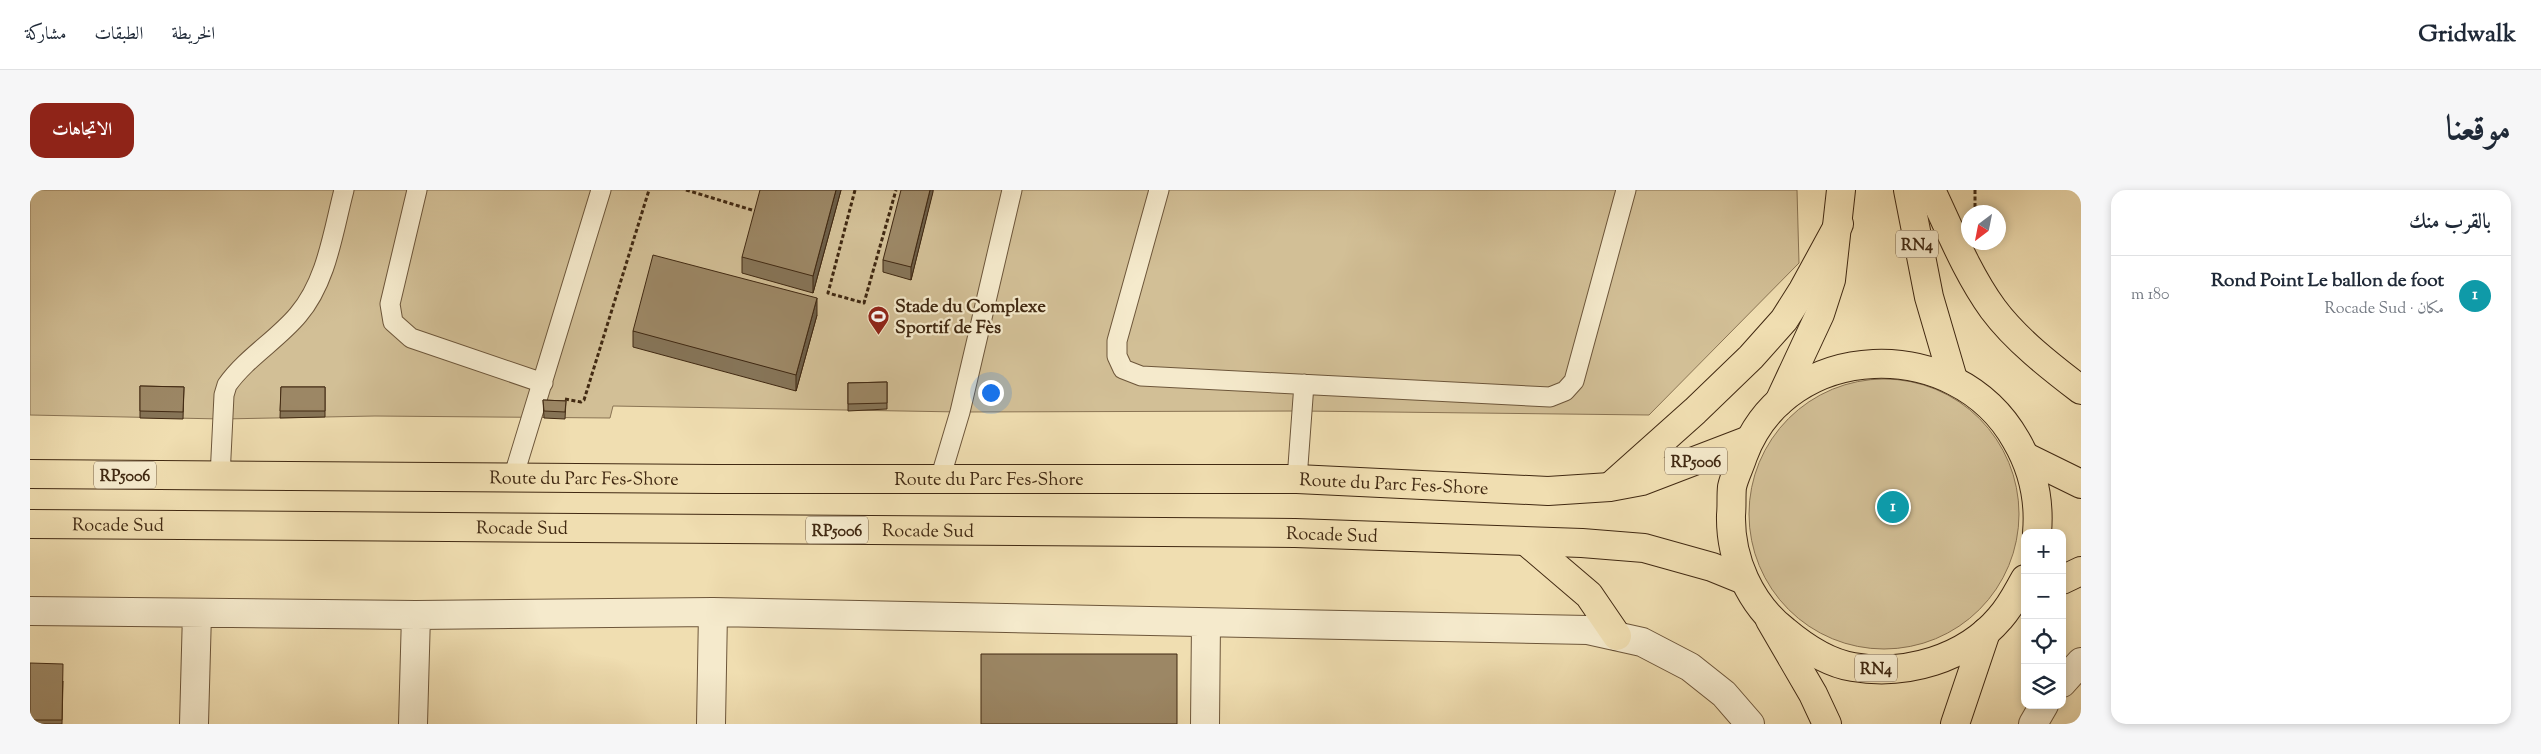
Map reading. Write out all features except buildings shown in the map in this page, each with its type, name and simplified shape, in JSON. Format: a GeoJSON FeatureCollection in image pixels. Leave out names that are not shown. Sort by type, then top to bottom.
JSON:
{"type":"FeatureCollection","features":[{"type":"Feature","properties":{"kind":"main road","name":"RN4"},"geometry":{"type":"LineString","coordinates":[[1827,724],[1813,694],[1770,620],[1744,580],[1731,534],[1732,485],[1749,440],[1778,404],[1822,306],[1831,280],[1839,224],[1841,190]]}},
{"type":"Feature","properties":{"kind":"main road","name":"RN4"},"geometry":{"type":"LineString","coordinates":[[1908,190],[1929,296],[1953,379]]}},
{"type":"Feature","properties":{"kind":"main road"},"geometry":{"type":"LineString","coordinates":[[1931,190],[1976,282],[1995,311],[2023,341],[2081,390]]}},
{"type":"Feature","properties":{"kind":"main road"},"geometry":{"type":"LineString","coordinates":[[1610,486],[1695,411],[1751,357],[1784,320],[1804,290],[1839,224]]}},
{"type":"Feature","properties":{"kind":"main road","name":"RN4"},"geometry":{"type":"LineString","coordinates":[[1778,404],[1808,382],[1843,368],[1880,362],[1918,366],[1953,379],[1984,399],[2008,425],[2026,457],[2036,486],[2038,517],[2036,529]]}},
{"type":"Feature","properties":{"kind":"main road","name":"Route du Parc Fes-Shore"},"geometry":{"type":"LineString","coordinates":[[220,477],[1297,479],[1548,491],[1610,486],[1649,478],[1749,440]]}},
{"type":"Feature","properties":{"kind":"main road"},"geometry":{"type":"LineString","coordinates":[[2026,457],[2081,484]]}},
{"type":"Feature","properties":{"kind":"main road","name":"RP5006"},"geometry":{"type":"LineString","coordinates":[[30,474],[220,477]]}},
{"type":"Feature","properties":{"kind":"main road","name":"Rocade Sud"},"geometry":{"type":"LineString","coordinates":[[30,524],[1295,533],[1528,543],[1582,543],[1644,548],[1712,567],[1744,580]]}},
{"type":"Feature","properties":{"kind":"main road"},"geometry":{"type":"LineString","coordinates":[[1528,543],[1589,595],[1617,636]]}},
{"type":"Feature","properties":{"kind":"main road"},"geometry":{"type":"LineString","coordinates":[[2066,578],[2081,571]]}},
{"type":"Feature","properties":{"kind":"main road","name":"RN4"},"geometry":{"type":"LineString","coordinates":[[1770,620],[1808,650],[1852,667],[1900,669],[1946,658],[1986,632],[2018,601]]}},
{"type":"Feature","properties":{"kind":"main road","name":"RN4"},"geometry":{"type":"LineString","coordinates":[[1955,724],[1986,632]]}},
{"type":"Feature","properties":{"kind":"street"},"geometry":{"type":"LineString","coordinates":[[30,611],[416,614],[713,612],[1588,630],[1642,642],[1690,667],[1724,694],[1750,724]]}},
{"type":"Feature","properties":{"kind":"street"},"geometry":{"type":"LineString","coordinates":[[711,724],[713,612]]}},
{"type":"Feature","properties":{"kind":"street"},"geometry":{"type":"LineString","coordinates":[[194,724],[197,613]]}},
{"type":"Feature","properties":{"kind":"street"},"geometry":{"type":"LineString","coordinates":[[413,724],[416,614]]}},
{"type":"Feature","properties":{"kind":"street"},"geometry":{"type":"LineString","coordinates":[[1205,724],[1206,623]]}},
{"type":"Feature","properties":{"kind":"street"},"geometry":{"type":"LineString","coordinates":[[2066,679],[2081,662]]}},
{"type":"Feature","properties":{"kind":"street"},"geometry":{"type":"LineString","coordinates":[[2033,724],[2042,709]]}},
{"type":"Feature","properties":{"kind":"lane"},"geometry":{"type":"LineString","coordinates":[[220,477],[224,395],[227,385],[298,315],[311,296],[325,268],[344,190]]}},
{"type":"Feature","properties":{"kind":"lane"},"geometry":{"type":"LineString","coordinates":[[417,190],[390,304],[393,322],[411,338],[542,388]]}},
{"type":"Feature","properties":{"kind":"lane"},"geometry":{"type":"LineString","coordinates":[[513,478],[601,190]]}},
{"type":"Feature","properties":{"kind":"lane"},"geometry":{"type":"LineString","coordinates":[[940,479],[960,412],[1012,190]]}},
{"type":"Feature","properties":{"kind":"lane"},"geometry":{"type":"LineString","coordinates":[[1159,190],[1117,341],[1117,356],[1124,369],[1141,376],[1550,397],[1565,391],[1574,381],[1626,190]]}},
{"type":"Feature","properties":{"kind":"lane"},"geometry":{"type":"LineString","coordinates":[[1297,479],[1304,384]]}},
{"type":"Feature","properties":{"kind":"path"},"geometry":{"type":"LineString","coordinates":[[542,388],[581,402],[584,400],[649,190]]}},
{"type":"Feature","properties":{"kind":"path"},"geometry":{"type":"LineString","coordinates":[[686,190],[752,210]]}},
{"type":"Feature","properties":{"kind":"path"},"geometry":{"type":"LineString","coordinates":[[855,190],[828,293],[864,303],[896,190]]}},
{"type":"Feature","properties":{"kind":"path"},"geometry":{"type":"LineString","coordinates":[[1975,190],[1975,205]]}},
{"type":"Feature","properties":{"kind":"shaded area","name":"Stade du Complexe Sportif de Fès"},"geometry":{"type":"Polygon","coordinates":[[[30,190],[1797,190],[1799,263],[1649,415],[1301,411],[960,412],[613,406],[610,418],[375,416],[222,419],[30,415],[30,190]]]}},
{"type":"Feature","properties":{"kind":"shaded area"},"geometry":{"type":"Polygon","coordinates":[[[1884,379],[1923,385],[1948,395],[1979,419],[2003,450],[2013,475],[2019,514],[2013,553],[2003,578],[1979,609],[1948,633],[1923,643],[1884,649],[1845,643],[1820,633],[1789,609],[1765,578],[1755,553],[1749,514],[1755,475],[1765,450],[1789,419],[1820,395],[1845,385],[1884,379]]]}},
{"type":"Feature","properties":{"kind":"place","name":"Stade du Complexe Sportif de Fès"},"geometry":{"type":"Point","coordinates":[879,335]}},
{"type":"Feature","properties":{"kind":"place","name":"Rond Point Le ballon de foot"},"geometry":{"type":"Point","coordinates":[1893,507]}}]}
